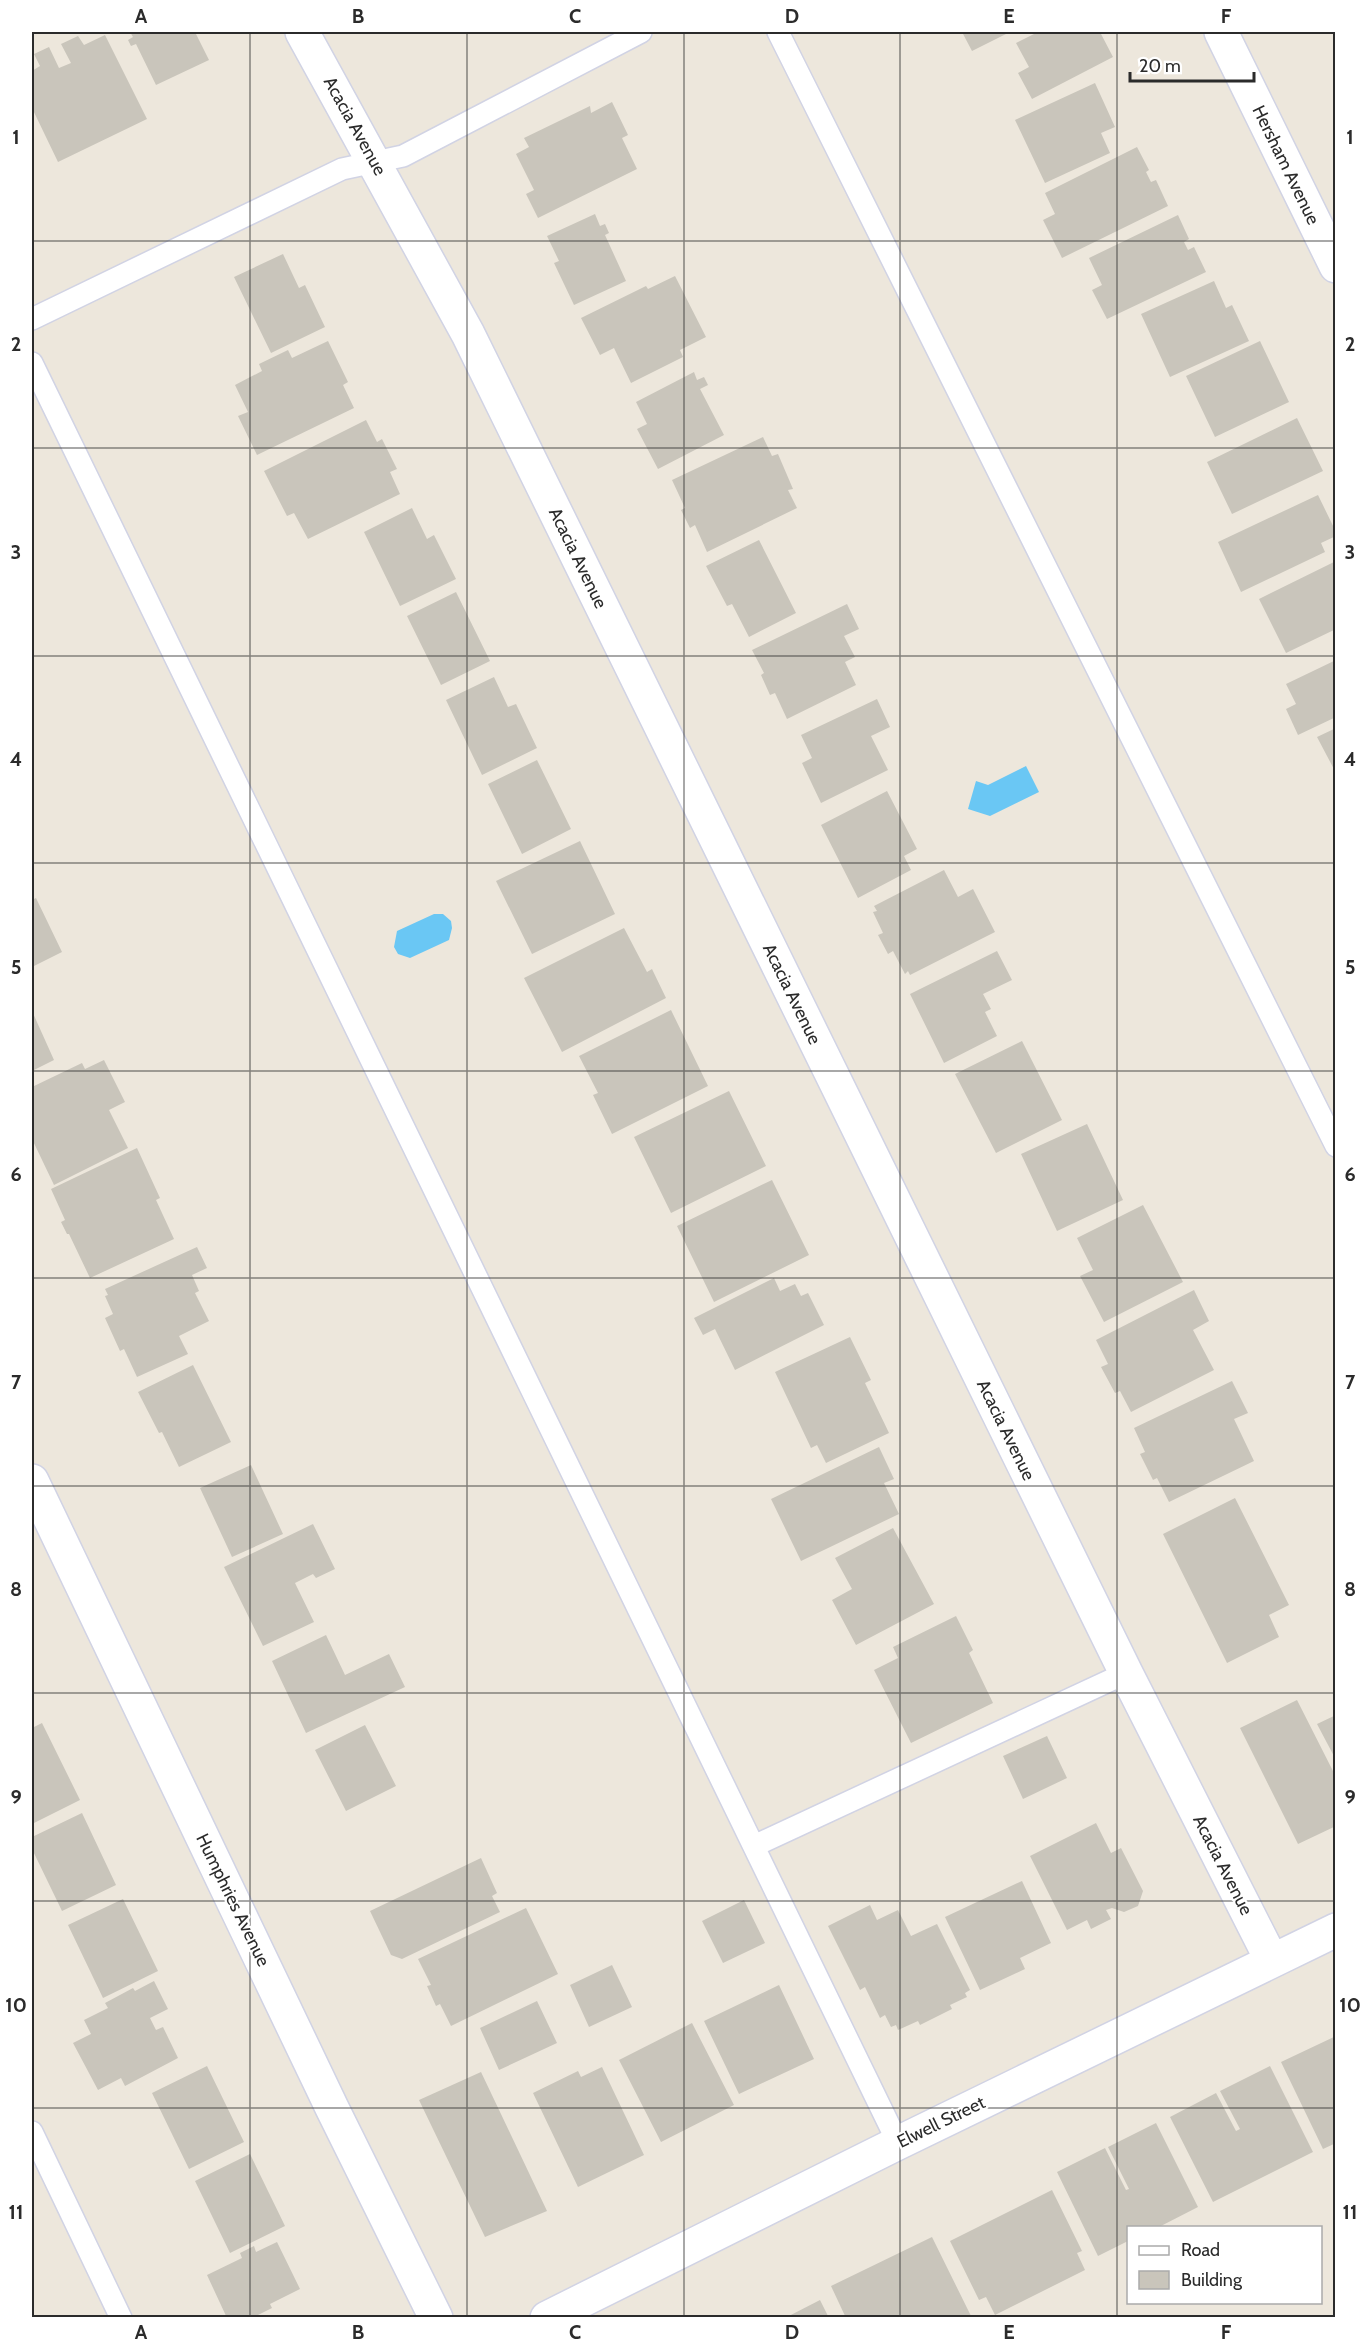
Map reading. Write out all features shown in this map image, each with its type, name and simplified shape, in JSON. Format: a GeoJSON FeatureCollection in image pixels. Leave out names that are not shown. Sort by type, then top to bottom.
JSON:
{"type":"FeatureCollection","features":[{"type":"Feature","properties":{"kind":"street","name":"Acacia Avenue"},"geometry":{"type":"LineString","coordinates":[[302,32],[468,334],[1126,1673],[1272,1961]]}},
{"type":"Feature","properties":{"kind":"street","name":"Hersham Avenue"},"geometry":{"type":"LineString","coordinates":[[1221,32],[1335,266]]}},
{"type":"Feature","properties":{"kind":"street","name":"Humphries Avenue"},"geometry":{"type":"LineString","coordinates":[[32,1481],[327,2097],[436,2318]]}},
{"type":"Feature","properties":{"kind":"street","name":"Elwell Street"},"geometry":{"type":"LineString","coordinates":[[547,2318],[898,2143],[1335,1930]]}},
{"type":"Feature","properties":{"kind":"lane"},"geometry":{"type":"LineString","coordinates":[[32,319],[342,169],[403,156],[641,32]]}},
{"type":"Feature","properties":{"kind":"lane"},"geometry":{"type":"LineString","coordinates":[[778,32],[1335,1146]]}},
{"type":"Feature","properties":{"kind":"lane"},"geometry":{"type":"LineString","coordinates":[[32,363],[898,2143]]}},
{"type":"Feature","properties":{"kind":"lane"},"geometry":{"type":"LineString","coordinates":[[754,1846],[1126,1673]]}},
{"type":"Feature","properties":{"kind":"lane"},"geometry":{"type":"LineString","coordinates":[[32,2132],[121,2318]]}},
{"type":"Feature","properties":{"kind":"water"},"geometry":{"type":"Polygon","coordinates":[[[1026,766],[1039,792],[990,816],[968,809],[976,781],[988,785],[1026,766]]]}},
{"type":"Feature","properties":{"kind":"water"},"geometry":{"type":"Polygon","coordinates":[[[434,914],[443,914],[451,921],[449,940],[410,958],[398,954],[394,947],[397,931],[434,914]]]}},
{"type":"Feature","properties":{"kind":"building"},"geometry":{"type":"Polygon","coordinates":[[[130,32],[195,32],[209,60],[156,85],[136,44],[131,46],[128,40],[133,37],[130,32]]]}},
{"type":"Feature","properties":{"kind":"building"},"geometry":{"type":"Polygon","coordinates":[[[962,32],[1010,32],[972,51],[962,32]]]}},
{"type":"Feature","properties":{"kind":"building"},"geometry":{"type":"Polygon","coordinates":[[[1038,32],[1100,32],[1113,57],[1032,99],[1018,73],[1029,67],[1016,43],[1038,32]]]}},
{"type":"Feature","properties":{"kind":"building"},"geometry":{"type":"Polygon","coordinates":[[[105,35],[147,119],[58,162],[32,108],[32,71],[40,66],[34,54],[49,47],[59,68],[71,63],[61,44],[78,36],[84,45],[105,35]]]}},
{"type":"Feature","properties":{"kind":"building"},"geometry":{"type":"Polygon","coordinates":[[[1095,83],[1115,127],[1101,133],[1110,153],[1045,183],[1015,120],[1095,83]]]}},
{"type":"Feature","properties":{"kind":"building"},"geometry":{"type":"Polygon","coordinates":[[[612,102],[628,135],[622,138],[637,169],[538,218],[526,194],[534,190],[516,154],[529,147],[524,138],[590,106],[591,113],[612,102]]]}},
{"type":"Feature","properties":{"kind":"building"},"geometry":{"type":"Polygon","coordinates":[[[1137,147],[1149,170],[1146,172],[1151,182],[1156,180],[1168,206],[1062,258],[1043,220],[1055,214],[1045,193],[1137,147]]]}},
{"type":"Feature","properties":{"kind":"building"},"geometry":{"type":"Polygon","coordinates":[[[595,214],[600,226],[605,224],[609,233],[605,235],[626,281],[574,305],[554,263],[559,261],[547,236],[595,214]]]}},
{"type":"Feature","properties":{"kind":"building"},"geometry":{"type":"Polygon","coordinates":[[[1178,215],[1189,239],[1184,242],[1188,250],[1194,247],[1206,272],[1107,319],[1092,290],[1102,285],[1089,258],[1178,215]]]}},
{"type":"Feature","properties":{"kind":"building"},"geometry":{"type":"Polygon","coordinates":[[[283,254],[299,288],[305,285],[325,327],[271,353],[234,277],[283,254]]]}},
{"type":"Feature","properties":{"kind":"building"},"geometry":{"type":"Polygon","coordinates":[[[675,276],[706,337],[680,350],[683,357],[631,383],[614,348],[600,355],[581,318],[646,286],[648,289],[675,276]]]}},
{"type":"Feature","properties":{"kind":"building"},"geometry":{"type":"Polygon","coordinates":[[[1214,281],[1226,308],[1232,305],[1249,341],[1170,377],[1141,314],[1214,281]]]}},
{"type":"Feature","properties":{"kind":"building"},"geometry":{"type":"Polygon","coordinates":[[[328,341],[348,382],[343,385],[354,408],[257,455],[238,416],[248,412],[235,385],[262,371],[259,364],[288,350],[292,358],[328,341]]]}},
{"type":"Feature","properties":{"kind":"building"},"geometry":{"type":"Polygon","coordinates":[[[1260,341],[1289,402],[1215,437],[1186,376],[1260,341]]]}},
{"type":"Feature","properties":{"kind":"building"},"geometry":{"type":"Polygon","coordinates":[[[694,372],[697,380],[704,377],[708,385],[700,389],[724,435],[658,469],[637,429],[647,424],[636,402],[694,372]]]}},
{"type":"Feature","properties":{"kind":"building"},"geometry":{"type":"Polygon","coordinates":[[[1297,418],[1323,471],[1232,514],[1207,462],[1297,418]]]}},
{"type":"Feature","properties":{"kind":"building"},"geometry":{"type":"Polygon","coordinates":[[[366,420],[377,442],[382,439],[397,469],[390,472],[400,494],[308,539],[294,513],[287,516],[264,471],[366,420]]]}},
{"type":"Feature","properties":{"kind":"building"},"geometry":{"type":"Polygon","coordinates":[[[763,437],[772,456],[778,454],[793,489],[788,490],[797,508],[707,552],[695,525],[690,528],[681,510],[685,508],[672,480],[763,437]]]}},
{"type":"Feature","properties":{"kind":"building"},"geometry":{"type":"Polygon","coordinates":[[[1318,495],[1336,532],[1336,536],[1321,543],[1325,552],[1241,592],[1218,542],[1318,495]]]}},
{"type":"Feature","properties":{"kind":"building"},"geometry":{"type":"Polygon","coordinates":[[[412,508],[427,539],[434,535],[456,579],[400,606],[364,532],[412,508]]]}},
{"type":"Feature","properties":{"kind":"building"},"geometry":{"type":"Polygon","coordinates":[[[759,540],[796,613],[749,637],[732,604],[727,606],[706,566],[759,540]]]}},
{"type":"Feature","properties":{"kind":"building"},"geometry":{"type":"Polygon","coordinates":[[[1336,561],[1336,629],[1286,653],[1259,599],[1336,561]]]}},
{"type":"Feature","properties":{"kind":"building"},"geometry":{"type":"Polygon","coordinates":[[[456,592],[490,661],[441,685],[407,616],[456,592]]]}},
{"type":"Feature","properties":{"kind":"building"},"geometry":{"type":"Polygon","coordinates":[[[847,604],[859,629],[844,636],[855,657],[845,662],[856,685],[787,719],[775,693],[770,695],[761,675],[764,673],[752,650],[847,604]]]}},
{"type":"Feature","properties":{"kind":"building"},"geometry":{"type":"Polygon","coordinates":[[[1336,660],[1336,717],[1298,735],[1286,709],[1296,704],[1286,684],[1336,660]]]}},
{"type":"Feature","properties":{"kind":"building"},"geometry":{"type":"Polygon","coordinates":[[[494,677],[508,707],[516,704],[537,748],[482,775],[446,700],[494,677]]]}},
{"type":"Feature","properties":{"kind":"building"},"geometry":{"type":"Polygon","coordinates":[[[877,699],[890,727],[871,736],[888,770],[821,803],[802,763],[812,758],[801,735],[877,699]]]}},
{"type":"Feature","properties":{"kind":"building"},"geometry":{"type":"Polygon","coordinates":[[[1336,728],[1336,773],[1317,737],[1336,728]]]}},
{"type":"Feature","properties":{"kind":"building"},"geometry":{"type":"Polygon","coordinates":[[[537,760],[571,829],[522,854],[488,784],[537,760]]]}},
{"type":"Feature","properties":{"kind":"building"},"geometry":{"type":"Polygon","coordinates":[[[887,791],[917,849],[904,856],[911,870],[858,898],[821,825],[887,791]]]}},
{"type":"Feature","properties":{"kind":"building"},"geometry":{"type":"Polygon","coordinates":[[[580,841],[615,914],[532,954],[496,881],[580,841]]]}},
{"type":"Feature","properties":{"kind":"building"},"geometry":{"type":"Polygon","coordinates":[[[944,870],[958,897],[973,889],[995,932],[910,975],[908,971],[905,974],[893,951],[888,954],[878,935],[883,933],[873,912],[877,911],[874,906],[944,870]]]}},
{"type":"Feature","properties":{"kind":"building"},"geometry":{"type":"Polygon","coordinates":[[[36,898],[62,952],[32,967],[32,900],[36,898]]]}},
{"type":"Feature","properties":{"kind":"building"},"geometry":{"type":"Polygon","coordinates":[[[624,928],[647,972],[652,969],[666,998],[562,1052],[524,978],[624,928]]]}},
{"type":"Feature","properties":{"kind":"building"},"geometry":{"type":"Polygon","coordinates":[[[997,951],[1012,980],[983,994],[991,1009],[985,1012],[997,1036],[944,1063],[910,994],[997,951]]]}},
{"type":"Feature","properties":{"kind":"building"},"geometry":{"type":"Polygon","coordinates":[[[671,1010],[708,1086],[612,1134],[593,1095],[598,1093],[579,1056],[671,1010]]]}},
{"type":"Feature","properties":{"kind":"building"},"geometry":{"type":"Polygon","coordinates":[[[32,1011],[54,1060],[32,1071],[32,1011]]]}},
{"type":"Feature","properties":{"kind":"building"},"geometry":{"type":"Polygon","coordinates":[[[1022,1041],[1062,1120],[996,1153],[955,1074],[1022,1041]]]}},
{"type":"Feature","properties":{"kind":"building"},"geometry":{"type":"Polygon","coordinates":[[[104,1060],[125,1102],[109,1110],[128,1148],[54,1185],[32,1139],[32,1087],[82,1063],[85,1069],[104,1060]]]}},
{"type":"Feature","properties":{"kind":"building"},"geometry":{"type":"Polygon","coordinates":[[[729,1091],[766,1166],[671,1213],[634,1137],[729,1091]]]}},
{"type":"Feature","properties":{"kind":"building"},"geometry":{"type":"Polygon","coordinates":[[[1087,1124],[1123,1200],[1057,1231],[1021,1154],[1087,1124]]]}},
{"type":"Feature","properties":{"kind":"building"},"geometry":{"type":"Polygon","coordinates":[[[137,1148],[160,1198],[156,1200],[174,1239],[90,1278],[61,1222],[65,1220],[51,1189],[137,1148]]]}},
{"type":"Feature","properties":{"kind":"building"},"geometry":{"type":"Polygon","coordinates":[[[772,1180],[809,1255],[714,1302],[677,1226],[772,1180]]]}},
{"type":"Feature","properties":{"kind":"building"},"geometry":{"type":"Polygon","coordinates":[[[1143,1205],[1183,1282],[1104,1322],[1080,1276],[1093,1270],[1077,1238],[1143,1205]]]}},
{"type":"Feature","properties":{"kind":"building"},"geometry":{"type":"Polygon","coordinates":[[[197,1247],[207,1268],[192,1275],[199,1291],[195,1293],[209,1321],[179,1336],[188,1354],[137,1377],[124,1349],[120,1351],[105,1318],[113,1314],[105,1296],[108,1295],[105,1289],[197,1247]]]}},
{"type":"Feature","properties":{"kind":"building"},"geometry":{"type":"Polygon","coordinates":[[[774,1278],[780,1291],[795,1284],[801,1296],[808,1293],[824,1325],[735,1370],[715,1329],[703,1335],[694,1318],[774,1278]]]}},
{"type":"Feature","properties":{"kind":"building"},"geometry":{"type":"Polygon","coordinates":[[[1194,1290],[1209,1321],[1193,1330],[1214,1370],[1131,1412],[1120,1391],[1115,1393],[1101,1367],[1108,1364],[1096,1340],[1194,1290]]]}},
{"type":"Feature","properties":{"kind":"building"},"geometry":{"type":"Polygon","coordinates":[[[850,1337],[871,1380],[865,1383],[889,1433],[826,1463],[817,1445],[811,1448],[775,1372],[850,1337]]]}},
{"type":"Feature","properties":{"kind":"building"},"geometry":{"type":"Polygon","coordinates":[[[193,1365],[231,1442],[179,1467],[162,1432],[159,1433],[138,1392],[193,1365]]]}},
{"type":"Feature","properties":{"kind":"building"},"geometry":{"type":"Polygon","coordinates":[[[1232,1381],[1248,1413],[1234,1419],[1254,1461],[1169,1502],[1157,1478],[1153,1480],[1140,1454],[1145,1452],[1134,1428],[1232,1381]]]}},
{"type":"Feature","properties":{"kind":"building"},"geometry":{"type":"Polygon","coordinates":[[[879,1447],[894,1479],[884,1483],[899,1514],[801,1561],[771,1499],[879,1447]]]}},
{"type":"Feature","properties":{"kind":"building"},"geometry":{"type":"Polygon","coordinates":[[[251,1465],[283,1534],[232,1557],[200,1488],[251,1465]]]}},
{"type":"Feature","properties":{"kind":"building"},"geometry":{"type":"Polygon","coordinates":[[[1235,1498],[1289,1605],[1269,1615],[1279,1637],[1227,1663],[1163,1534],[1235,1498]]]}},
{"type":"Feature","properties":{"kind":"building"},"geometry":{"type":"Polygon","coordinates":[[[313,1524],[335,1569],[316,1578],[313,1574],[295,1583],[314,1622],[263,1646],[224,1567],[313,1524]]]}},
{"type":"Feature","properties":{"kind":"building"},"geometry":{"type":"Polygon","coordinates":[[[893,1528],[934,1604],[856,1645],[832,1600],[852,1589],[835,1558],[893,1528]]]}},
{"type":"Feature","properties":{"kind":"building"},"geometry":{"type":"Polygon","coordinates":[[[956,1616],[973,1650],[969,1653],[993,1703],[911,1743],[874,1670],[898,1658],[893,1647],[956,1616]]]}},
{"type":"Feature","properties":{"kind":"building"},"geometry":{"type":"Polygon","coordinates":[[[326,1635],[345,1675],[389,1654],[405,1687],[306,1733],[272,1661],[326,1635]]]}},
{"type":"Feature","properties":{"kind":"building"},"geometry":{"type":"Polygon","coordinates":[[[1297,1700],[1336,1777],[1336,1826],[1298,1844],[1240,1728],[1297,1700]]]}},
{"type":"Feature","properties":{"kind":"building"},"geometry":{"type":"Polygon","coordinates":[[[1336,1715],[1336,1760],[1317,1724],[1336,1715]]]}},
{"type":"Feature","properties":{"kind":"building"},"geometry":{"type":"Polygon","coordinates":[[[42,1723],[80,1800],[32,1824],[32,1728],[42,1723]]]}},
{"type":"Feature","properties":{"kind":"building"},"geometry":{"type":"Polygon","coordinates":[[[365,1725],[396,1786],[346,1811],[315,1750],[365,1725]]]}},
{"type":"Feature","properties":{"kind":"building"},"geometry":{"type":"Polygon","coordinates":[[[1047,1736],[1067,1778],[1023,1799],[1003,1756],[1047,1736]]]}},
{"type":"Feature","properties":{"kind":"building"},"geometry":{"type":"Polygon","coordinates":[[[82,1813],[116,1885],[62,1911],[32,1849],[32,1837],[82,1813]]]}},
{"type":"Feature","properties":{"kind":"building"},"geometry":{"type":"Polygon","coordinates":[[[1096,1823],[1111,1853],[1121,1848],[1143,1891],[1138,1906],[1124,1912],[1112,1908],[1106,1910],[1111,1919],[1091,1929],[1087,1920],[1067,1930],[1030,1856],[1096,1823]]]}},
{"type":"Feature","properties":{"kind":"building"},"geometry":{"type":"Polygon","coordinates":[[[481,1858],[497,1893],[492,1896],[500,1912],[402,1959],[391,1955],[370,1911],[481,1858]]]}},
{"type":"Feature","properties":{"kind":"building"},"geometry":{"type":"Polygon","coordinates":[[[1022,1881],[1051,1943],[1020,1958],[1025,1969],[980,1990],[945,1917],[1022,1881]]]}},
{"type":"Feature","properties":{"kind":"building"},"geometry":{"type":"Polygon","coordinates":[[[123,1899],[158,1971],[103,1998],[68,1925],[123,1899]]]}},
{"type":"Feature","properties":{"kind":"building"},"geometry":{"type":"Polygon","coordinates":[[[744,1900],[765,1943],[723,1963],[702,1921],[744,1900]]]}},
{"type":"Feature","properties":{"kind":"building"},"geometry":{"type":"Polygon","coordinates":[[[870,1905],[877,1920],[898,1910],[911,1936],[937,1924],[970,1990],[965,1993],[967,1997],[950,2005],[952,2009],[920,2025],[918,2021],[898,2030],[896,2025],[891,2027],[885,2015],[880,2018],[865,1987],[860,1990],[828,1926],[870,1905]]]}},
{"type":"Feature","properties":{"kind":"building"},"geometry":{"type":"Polygon","coordinates":[[[526,1908],[558,1974],[451,2026],[440,2004],[436,2006],[427,1986],[431,1985],[418,1959],[526,1908]]]}},
{"type":"Feature","properties":{"kind":"building"},"geometry":{"type":"Polygon","coordinates":[[[612,1965],[632,2007],[589,2027],[570,1985],[612,1965]]]}},
{"type":"Feature","properties":{"kind":"building"},"geometry":{"type":"Polygon","coordinates":[[[154,1981],[168,2009],[150,2018],[156,2030],[163,2027],[178,2058],[125,2086],[121,2078],[98,2090],[73,2043],[91,2034],[84,2020],[108,2008],[105,2003],[133,1988],[135,1991],[154,1981]]]}},
{"type":"Feature","properties":{"kind":"building"},"geometry":{"type":"Polygon","coordinates":[[[779,1985],[814,2059],[739,2094],[704,2021],[779,1985]]]}},
{"type":"Feature","properties":{"kind":"building"},"geometry":{"type":"Polygon","coordinates":[[[537,2001],[557,2043],[499,2070],[480,2028],[537,2001]]]}},
{"type":"Feature","properties":{"kind":"building"},"geometry":{"type":"Polygon","coordinates":[[[692,2023],[734,2105],[661,2142],[619,2060],[692,2023]]]}},
{"type":"Feature","properties":{"kind":"building"},"geometry":{"type":"Polygon","coordinates":[[[1336,2036],[1336,2143],[1323,2149],[1281,2062],[1336,2036]]]}},
{"type":"Feature","properties":{"kind":"building"},"geometry":{"type":"Polygon","coordinates":[[[207,2066],[244,2142],[189,2169],[152,2093],[207,2066]]]}},
{"type":"Feature","properties":{"kind":"building"},"geometry":{"type":"Polygon","coordinates":[[[1270,2066],[1313,2152],[1213,2202],[1170,2117],[1216,2093],[1236,2131],[1240,2129],[1220,2091],[1270,2066]]]}},
{"type":"Feature","properties":{"kind":"building"},"geometry":{"type":"Polygon","coordinates":[[[602,2067],[644,2155],[578,2187],[533,2093],[578,2071],[581,2077],[602,2067]]]}},
{"type":"Feature","properties":{"kind":"building"},"geometry":{"type":"Polygon","coordinates":[[[481,2072],[547,2211],[485,2237],[419,2100],[481,2072]]]}},
{"type":"Feature","properties":{"kind":"building"},"geometry":{"type":"Polygon","coordinates":[[[1156,2123],[1198,2207],[1161,2226],[1127,2226],[1127,2242],[1098,2256],[1057,2172],[1105,2148],[1126,2190],[1129,2189],[1108,2147],[1156,2123]]]}},
{"type":"Feature","properties":{"kind":"building"},"geometry":{"type":"Polygon","coordinates":[[[250,2154],[285,2226],[230,2253],[195,2181],[250,2154]]]}},
{"type":"Feature","properties":{"kind":"building"},"geometry":{"type":"Polygon","coordinates":[[[1052,2190],[1082,2251],[1077,2253],[1085,2270],[995,2315],[986,2297],[979,2300],[950,2241],[1052,2190]]]}},
{"type":"Feature","properties":{"kind":"building"},"geometry":{"type":"Polygon","coordinates":[[[932,2237],[972,2318],[846,2318],[831,2286],[932,2237]]]}},
{"type":"Feature","properties":{"kind":"building"},"geometry":{"type":"Polygon","coordinates":[[[277,2242],[300,2289],[270,2304],[272,2308],[252,2318],[227,2318],[207,2275],[242,2258],[240,2253],[254,2246],[256,2252],[277,2242]]]}},
{"type":"Feature","properties":{"kind":"building"},"geometry":{"type":"Polygon","coordinates":[[[820,2300],[829,2318],[785,2318],[820,2300]]]}}]}
